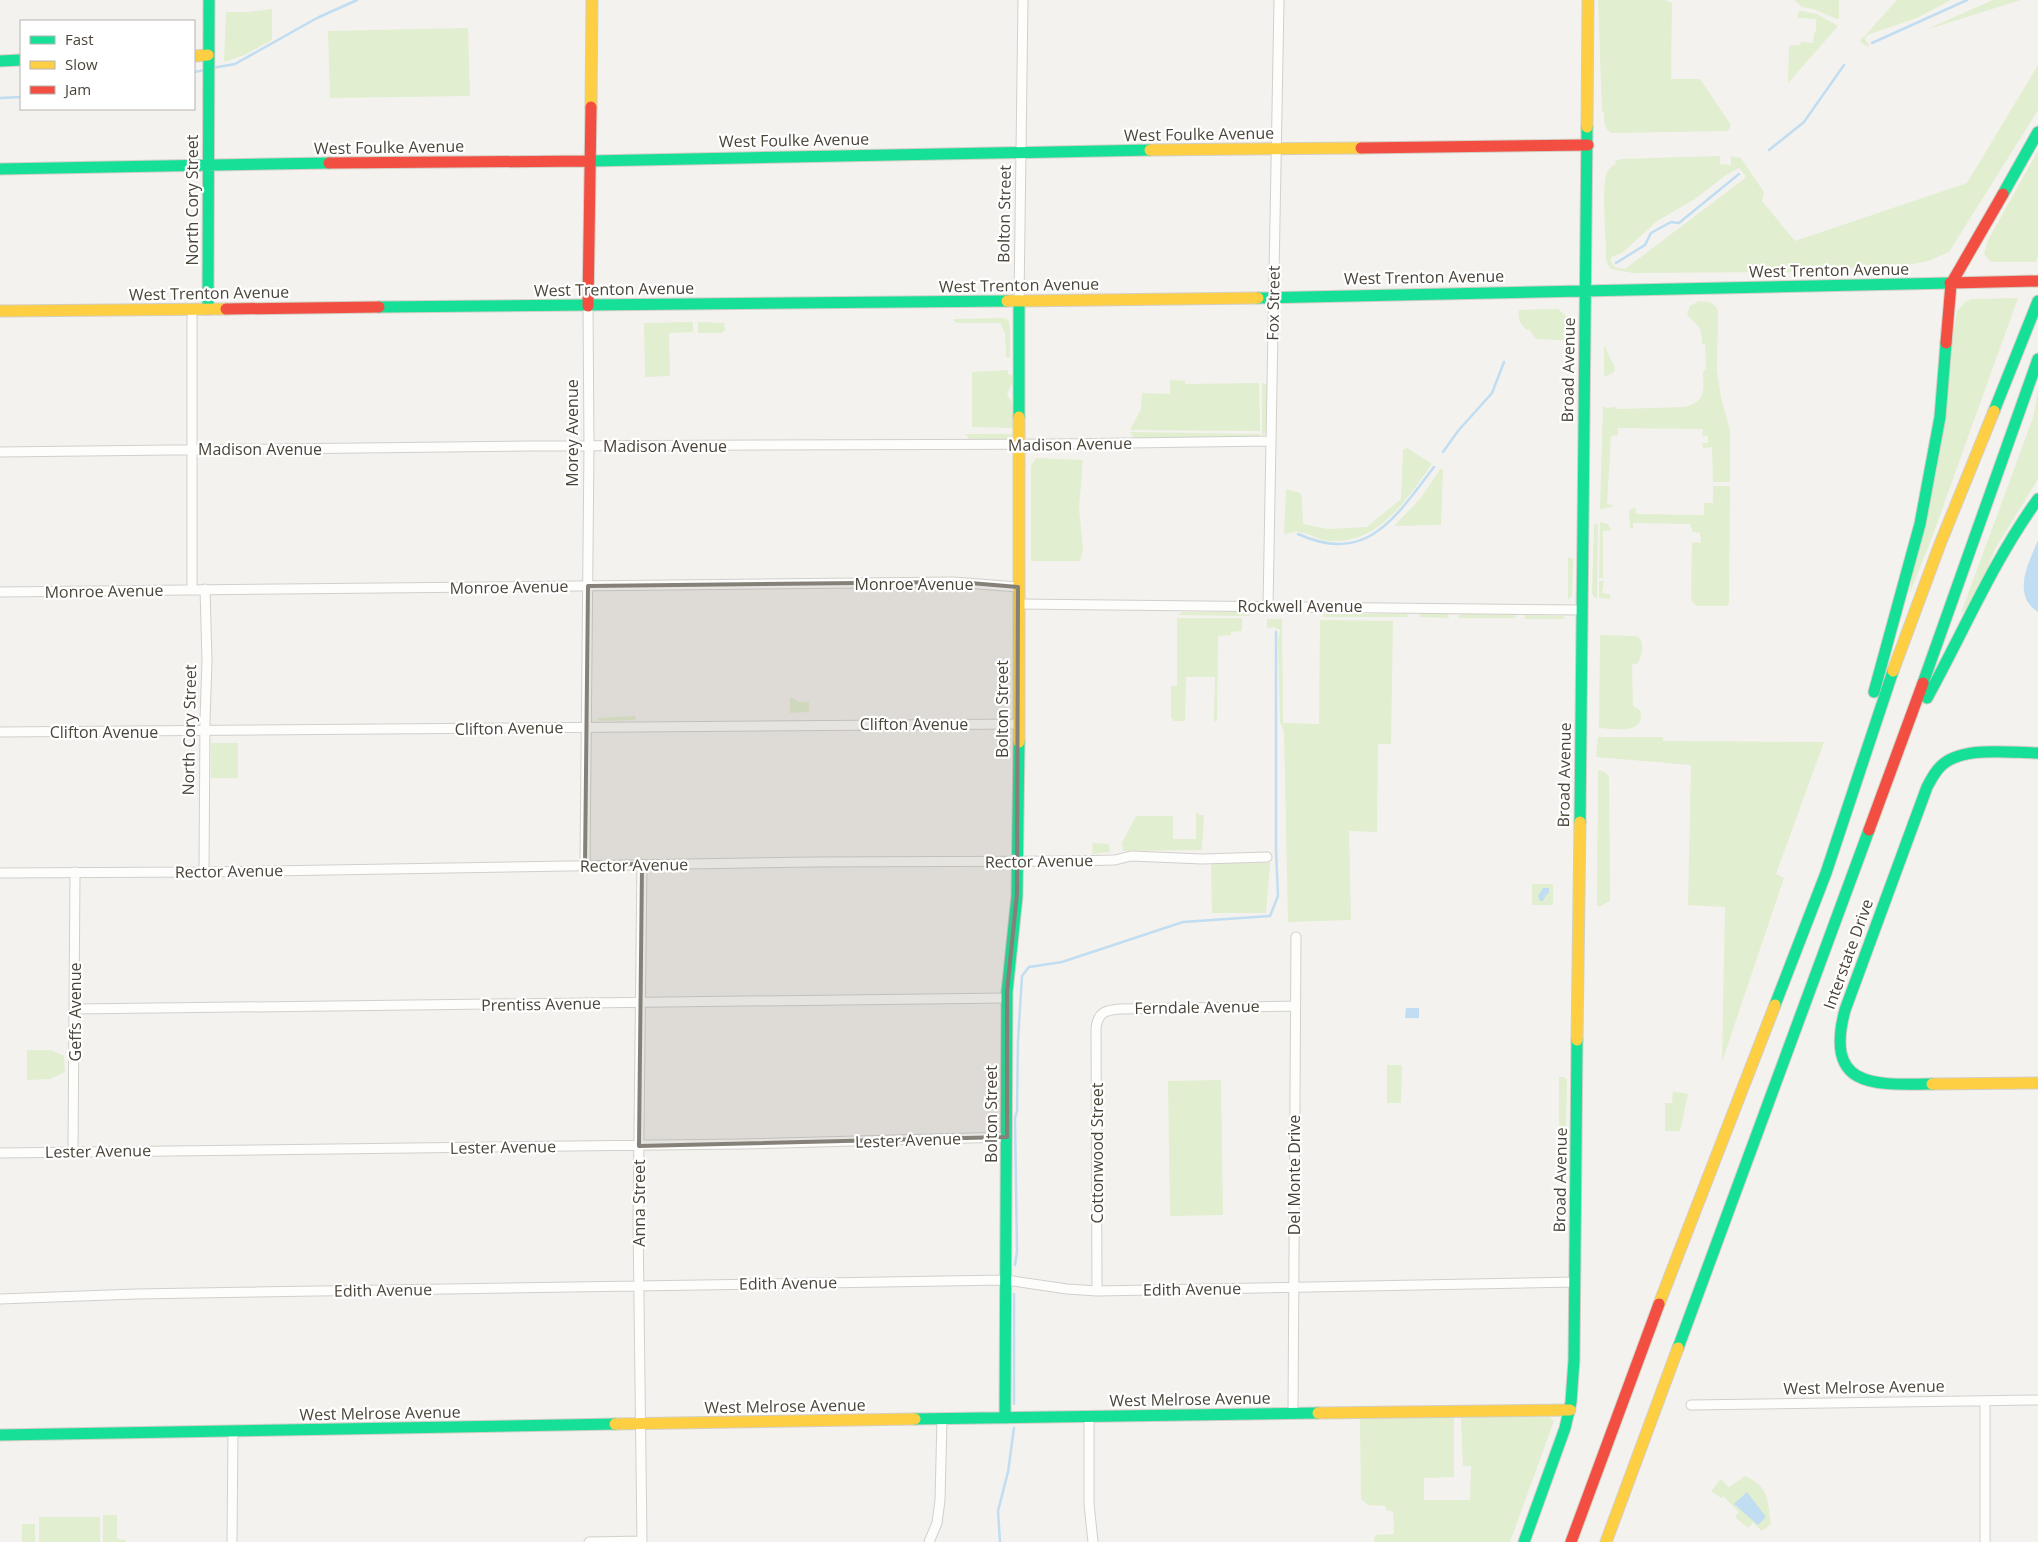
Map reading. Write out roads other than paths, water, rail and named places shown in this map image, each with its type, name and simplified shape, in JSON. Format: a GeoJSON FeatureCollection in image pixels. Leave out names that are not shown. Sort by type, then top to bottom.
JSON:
{"type":"FeatureCollection","features":[{"type":"Feature","properties":{"kind":"main road","name":"North Cory Street"},"geometry":{"type":"LineString","coordinates":[[208,309],[209,0]]}},
{"type":"Feature","properties":{"kind":"main road","name":"Morey Avenue"},"geometry":{"type":"LineString","coordinates":[[588,306],[592,0]]}},
{"type":"Feature","properties":{"kind":"main road","name":"Broad Avenue"},"geometry":{"type":"LineString","coordinates":[[1524,1542],[1556,1455],[1570,1410],[1574,1360],[1588,0]]}},
{"type":"Feature","properties":{"kind":"main road"},"geometry":{"type":"LineString","coordinates":[[195,56],[208,60]]}},
{"type":"Feature","properties":{"kind":"main road"},"geometry":{"type":"LineString","coordinates":[[0,61],[20,60]]}},
{"type":"Feature","properties":{"kind":"main road"},"geometry":{"type":"LineString","coordinates":[[1826,873],[1920,524],[1940,417],[1951,284],[2038,132]]}},
{"type":"Feature","properties":{"kind":"main road","name":"West Foulke Avenue"},"geometry":{"type":"LineString","coordinates":[[0,169],[591,161],[1021,152],[1588,145]]}},
{"type":"Feature","properties":{"kind":"main road","name":"West Trenton Avenue"},"geometry":{"type":"LineString","coordinates":[[0,311],[1019,301],[2038,281]]}},
{"type":"Feature","properties":{"kind":"main road","name":"Bolton Street"},"geometry":{"type":"LineString","coordinates":[[1005,1418],[1007,998],[1018,862],[1019,301]]}},
{"type":"Feature","properties":{"kind":"main road"},"geometry":{"type":"LineString","coordinates":[[1571,1542],[1650,1329],[1826,873],[1901,650],[1940,544],[2038,301]]}},
{"type":"Feature","properties":{"kind":"main road"},"geometry":{"type":"LineString","coordinates":[[1606,1542],[1970,557],[2038,359]]}},
{"type":"Feature","properties":{"kind":"main road"},"geometry":{"type":"LineString","coordinates":[[1903,739],[1948,661],[1996,561],[2038,499]]}},
{"type":"Feature","properties":{"kind":"main road","name":"Interstate Drive"},"geometry":{"type":"LineString","coordinates":[[2038,753],[1963,754],[1949,760],[1934,775],[1927,787],[1845,1010],[1838,1038],[1840,1052],[1846,1065],[1856,1076],[1869,1082],[1890,1085],[2038,1082]]}},
{"type":"Feature","properties":{"kind":"main road","name":"West Melrose Avenue"},"geometry":{"type":"LineString","coordinates":[[0,1435],[1089,1416],[1570,1410]]}},
{"type":"Feature","properties":{"kind":"street","name":"Bolton Street"},"geometry":{"type":"LineString","coordinates":[[1019,301],[1023,0]]}},
{"type":"Feature","properties":{"kind":"street","name":"Fox Street"},"geometry":{"type":"LineString","coordinates":[[1268,606],[1279,0]]}},
{"type":"Feature","properties":{"kind":"street","name":"Morey Avenue"},"geometry":{"type":"LineString","coordinates":[[585,865],[589,446],[588,306]]}},
{"type":"Feature","properties":{"kind":"street"},"geometry":{"type":"LineString","coordinates":[[192,309],[192,590]]}},
{"type":"Feature","properties":{"kind":"street","name":"Madison Avenue"},"geometry":{"type":"LineString","coordinates":[[0,452],[589,446],[1018,445],[1271,441]]}},
{"type":"Feature","properties":{"kind":"street","name":"Monroe Avenue"},"geometry":{"type":"LineString","coordinates":[[0,592],[958,582],[1018,586]]}},
{"type":"Feature","properties":{"kind":"street","name":"North Cory Street"},"geometry":{"type":"LineString","coordinates":[[204,872],[207,661],[205,589]]}},
{"type":"Feature","properties":{"kind":"street","name":"Rockwell Avenue"},"geometry":{"type":"LineString","coordinates":[[1018,604],[1582,610]]}},
{"type":"Feature","properties":{"kind":"street","name":"Clifton Avenue"},"geometry":{"type":"LineString","coordinates":[[0,732],[205,732],[1018,724]]}},
{"type":"Feature","properties":{"kind":"street","name":"Rector Avenue"},"geometry":{"type":"LineString","coordinates":[[0,873],[204,872],[642,864],[1018,862],[1115,860],[1131,856],[1202,859],[1267,857]]}},
{"type":"Feature","properties":{"kind":"street","name":"Anna Street"},"geometry":{"type":"LineString","coordinates":[[642,864],[639,1146],[642,1541]]}},
{"type":"Feature","properties":{"kind":"street","name":"Geffs Avenue"},"geometry":{"type":"LineString","coordinates":[[73,1151],[75,872]]}},
{"type":"Feature","properties":{"kind":"street","name":"Del Monte Drive"},"geometry":{"type":"LineString","coordinates":[[1293,1414],[1296,937]]}},
{"type":"Feature","properties":{"kind":"street","name":"Prentiss Avenue"},"geometry":{"type":"LineString","coordinates":[[75,1010],[1007,998]]}},
{"type":"Feature","properties":{"kind":"street","name":"Ferndale Avenue"},"geometry":{"type":"LineString","coordinates":[[1100,1015],[1107,1010],[1120,1008],[1296,1006]]}},
{"type":"Feature","properties":{"kind":"street","name":"Cottonwood Street"},"geometry":{"type":"LineString","coordinates":[[1097,1291],[1096,1028],[1100,1015]]}},
{"type":"Feature","properties":{"kind":"street","name":"Lester Avenue"},"geometry":{"type":"LineString","coordinates":[[0,1152],[639,1146],[1007,1137]]}},
{"type":"Feature","properties":{"kind":"street","name":"Edith Avenue"},"geometry":{"type":"LineString","coordinates":[[0,1299],[136,1294],[1006,1280],[1067,1289],[1097,1291],[1575,1282]]}},
{"type":"Feature","properties":{"kind":"street","name":"West Melrose Avenue"},"geometry":{"type":"LineString","coordinates":[[1691,1406],[2038,1400]]}},
{"type":"Feature","properties":{"kind":"street"},"geometry":{"type":"LineString","coordinates":[[1985,1542],[1986,1401]]}},
{"type":"Feature","properties":{"kind":"street"},"geometry":{"type":"LineString","coordinates":[[1089,1416],[1089,1504],[1093,1542]]}},
{"type":"Feature","properties":{"kind":"street"},"geometry":{"type":"LineString","coordinates":[[929,1542],[937,1523],[940,1500],[942,1419]]}},
{"type":"Feature","properties":{"kind":"street"},"geometry":{"type":"LineString","coordinates":[[232,1542],[233,1431]]}},
{"type":"Feature","properties":{"kind":"street"},"geometry":{"type":"LineString","coordinates":[[589,1542],[642,1541]]}},
{"type":"Feature","properties":{"kind":"water"},"geometry":{"type":"Polygon","coordinates":[[[2038,540],[2038,612],[2025,597],[2024,578],[2038,540]]]}},
{"type":"Feature","properties":{"kind":"water"},"geometry":{"type":"Polygon","coordinates":[[[1543,888],[1549,888],[1549,893],[1543,901],[1540,901],[1538,896],[1543,888]]]}},
{"type":"Feature","properties":{"kind":"water"},"geometry":{"type":"Polygon","coordinates":[[[1406,1008],[1419,1008],[1419,1018],[1405,1018],[1406,1008]]]}},
{"type":"Feature","properties":{"kind":"water"},"geometry":{"type":"Polygon","coordinates":[[[1747,1492],[1766,1517],[1758,1525],[1734,1504],[1747,1492]]]}},
{"type":"Feature","properties":{"kind":"waterway"},"geometry":{"type":"LineString","coordinates":[[212,68],[235,64],[317,18],[357,0]]}},
{"type":"Feature","properties":{"kind":"waterway"},"geometry":{"type":"LineString","coordinates":[[1872,43],[1967,0]]}},
{"type":"Feature","properties":{"kind":"waterway"},"geometry":{"type":"LineString","coordinates":[[1769,150],[1804,122],[1844,65]]}},
{"type":"Feature","properties":{"kind":"waterway"},"geometry":{"type":"LineString","coordinates":[[195,72],[205,70]]}},
{"type":"Feature","properties":{"kind":"waterway"},"geometry":{"type":"LineString","coordinates":[[0,98],[20,97]]}},
{"type":"Feature","properties":{"kind":"waterway"},"geometry":{"type":"LineString","coordinates":[[1616,263],[1645,245],[1651,233],[1671,222],[1679,223],[1739,174]]}},
{"type":"Feature","properties":{"kind":"waterway"},"geometry":{"type":"LineString","coordinates":[[1443,452],[1458,431],[1492,393],[1504,362]]}},
{"type":"Feature","properties":{"kind":"waterway"},"geometry":{"type":"LineString","coordinates":[[1298,534],[1322,542],[1343,544],[1362,540],[1378,531],[1393,518],[1407,503],[1434,467]]}},
{"type":"Feature","properties":{"kind":"waterway"},"geometry":{"type":"LineString","coordinates":[[1015,1265],[1017,1252],[1015,1118],[1017,1111],[1018,1041],[1022,976],[1029,967],[1062,962],[1183,922],[1270,916],[1278,896],[1276,850],[1276,632]]}},
{"type":"Feature","properties":{"kind":"waterway"},"geometry":{"type":"LineString","coordinates":[[1014,1294],[1014,1404]]}},
{"type":"Feature","properties":{"kind":"waterway"},"geometry":{"type":"LineString","coordinates":[[1000,1542],[998,1511],[1008,1472],[1014,1428]]}}]}
